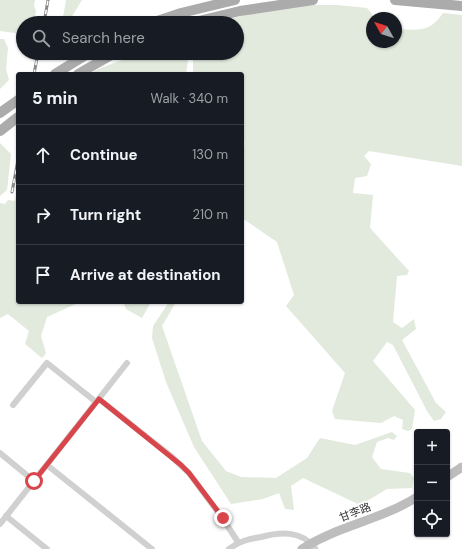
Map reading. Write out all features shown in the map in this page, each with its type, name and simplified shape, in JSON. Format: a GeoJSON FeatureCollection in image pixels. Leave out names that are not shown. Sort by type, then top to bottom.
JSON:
{"type":"FeatureCollection","features":[{"type":"Feature","properties":{"kind":"main road"},"geometry":{"type":"LineString","coordinates":[[172,16],[235,0]]}},
{"type":"Feature","properties":{"kind":"main road"},"geometry":{"type":"LineString","coordinates":[[219,16],[240,11],[313,0]]}},
{"type":"Feature","properties":{"kind":"main road"},"geometry":{"type":"LineString","coordinates":[[395,0],[462,6]]}},
{"type":"Feature","properties":{"kind":"main road"},"geometry":{"type":"LineString","coordinates":[[58,72],[77,60]]}},
{"type":"Feature","properties":{"kind":"main road"},"geometry":{"type":"LineString","coordinates":[[82,72],[103,60]]}},
{"type":"Feature","properties":{"kind":"main road"},"geometry":{"type":"LineString","coordinates":[[1,113],[16,102]]}},
{"type":"Feature","properties":{"kind":"main road"},"geometry":{"type":"LineString","coordinates":[[0,131],[16,119]]}},
{"type":"Feature","properties":{"kind":"main road"},"geometry":{"type":"LineString","coordinates":[[450,475],[462,467]]}},
{"type":"Feature","properties":{"kind":"main road"},"geometry":{"type":"LineString","coordinates":[[450,483],[462,474]]}},
{"type":"Feature","properties":{"kind":"main road","name":"甘李路"},"geometry":{"type":"LineString","coordinates":[[313,546],[323,537],[397,509],[414,499]]}},
{"type":"Feature","properties":{"kind":"main road","name":"甘李路"},"geometry":{"type":"LineString","coordinates":[[302,549],[326,542],[393,516],[414,506]]}},
{"type":"Feature","properties":{"kind":"street"},"geometry":{"type":"LineString","coordinates":[[13,405],[47,362],[181,465],[189,473],[223,518],[238,542]]}},
{"type":"Feature","properties":{"kind":"street"},"geometry":{"type":"LineString","coordinates":[[0,524],[127,363]]}},
{"type":"Feature","properties":{"kind":"street"},"geometry":{"type":"LineString","coordinates":[[0,453],[34,481]]}},
{"type":"Feature","properties":{"kind":"street"},"geometry":{"type":"LineString","coordinates":[[47,465],[152,549]]}},
{"type":"Feature","properties":{"kind":"street"},"geometry":{"type":"LineString","coordinates":[[6,516],[47,549]]}},
{"type":"Feature","properties":{"kind":"street"},"geometry":{"type":"LineString","coordinates":[[229,549],[238,542],[285,533],[302,536],[313,546]]}},
{"type":"Feature","properties":{"kind":"shaded area"},"geometry":{"type":"Polygon","coordinates":[[[0,0],[35,0],[35,16],[16,16],[16,33],[0,31],[0,0]]]}},
{"type":"Feature","properties":{"kind":"shaded area"},"geometry":{"type":"Polygon","coordinates":[[[66,0],[82,0],[72,16],[63,16],[66,0]]]}},
{"type":"Feature","properties":{"kind":"shaded area"},"geometry":{"type":"Polygon","coordinates":[[[302,5],[337,5],[367,8],[370,12],[366,12],[366,48],[402,48],[402,29],[417,30],[428,27],[433,24],[443,13],[462,15],[462,166],[369,151],[364,156],[371,164],[367,176],[355,178],[353,193],[373,195],[370,228],[409,271],[407,275],[397,276],[393,322],[402,328],[414,319],[416,329],[402,340],[436,403],[446,412],[441,419],[434,421],[427,411],[393,345],[387,342],[373,361],[415,410],[412,429],[408,431],[402,429],[403,420],[394,416],[381,423],[335,419],[332,411],[345,373],[286,306],[294,295],[277,242],[244,219],[244,72],[193,72],[193,60],[244,60],[244,16],[242,16],[302,5]]]}},
{"type":"Feature","properties":{"kind":"shaded area"},"geometry":{"type":"Polygon","coordinates":[[[0,39],[4,39],[8,48],[6,69],[9,80],[0,89],[0,39]]]}},
{"type":"Feature","properties":{"kind":"shaded area"},"geometry":{"type":"Polygon","coordinates":[[[122,60],[188,60],[186,72],[93,72],[122,60]]]}},
{"type":"Feature","properties":{"kind":"shaded area"},"geometry":{"type":"Polygon","coordinates":[[[0,143],[11,154],[7,190],[0,196],[0,143]]]}},
{"type":"Feature","properties":{"kind":"shaded area"},"geometry":{"type":"Polygon","coordinates":[[[16,197],[16,304],[76,304],[47,317],[41,336],[46,353],[42,358],[25,344],[29,331],[8,314],[0,318],[0,203],[5,204],[8,200],[15,201],[16,197]]]}},
{"type":"Feature","properties":{"kind":"shaded area"},"geometry":{"type":"Polygon","coordinates":[[[124,304],[150,304],[142,318],[126,309],[124,304]]]}},
{"type":"Feature","properties":{"kind":"shaded area"},"geometry":{"type":"Polygon","coordinates":[[[168,304],[175,304],[162,326],[202,441],[226,471],[241,477],[276,478],[307,458],[320,438],[355,445],[392,432],[397,436],[394,440],[388,438],[377,442],[372,457],[381,469],[410,473],[414,478],[412,488],[387,489],[360,505],[303,478],[291,486],[294,510],[285,509],[279,493],[263,499],[231,504],[194,447],[166,382],[152,338],[153,326],[168,304]]]}},
{"type":"Feature","properties":{"kind":"railway"},"geometry":{"type":"LineString","coordinates":[[45,16],[48,0]]}},
{"type":"Feature","properties":{"kind":"railway"},"geometry":{"type":"LineString","coordinates":[[34,72],[37,60]]}},
{"type":"Feature","properties":{"kind":"railway"},"geometry":{"type":"LineString","coordinates":[[12,192],[16,171]]}},
{"type":"Feature","properties":{"kind":"route"},"geometry":{"type":"LineString","coordinates":[[34,481],[99,399],[181,465],[189,473],[223,518]]}}]}
